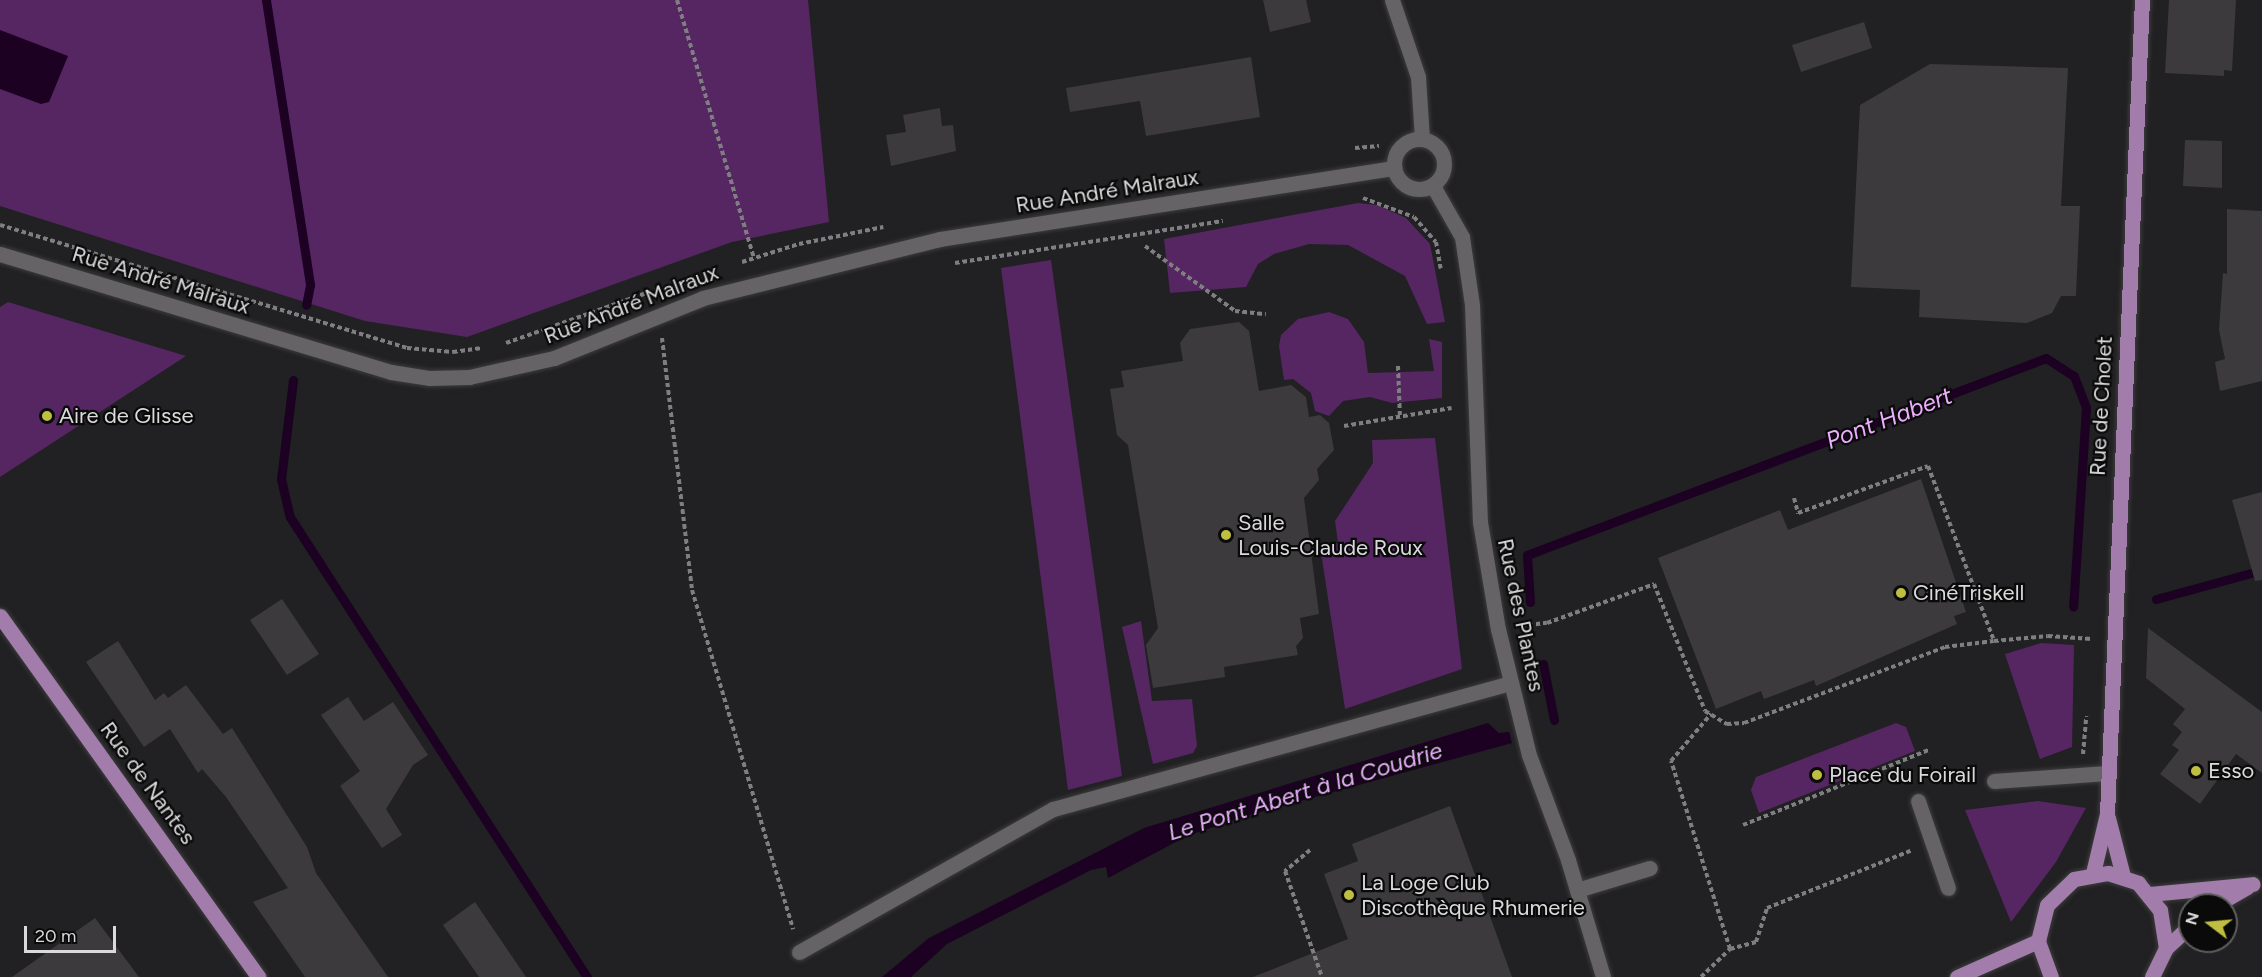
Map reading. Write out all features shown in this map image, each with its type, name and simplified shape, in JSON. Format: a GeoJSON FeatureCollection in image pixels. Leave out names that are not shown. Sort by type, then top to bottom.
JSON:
{"type":"FeatureCollection","features":[{"type":"Feature","properties":{"kind":"main road","name":"Rue de Cholet"},"geometry":{"type":"LineString","coordinates":[[2093,873],[2107,814],[2142,0]]}},
{"type":"Feature","properties":{"kind":"main road","name":"Rue de Nantes"},"geometry":{"type":"LineString","coordinates":[[0,615],[258,977]]}},
{"type":"Feature","properties":{"kind":"main road","name":"Rue de Cholet"},"geometry":{"type":"LineString","coordinates":[[2107,814],[2123,876]]}},
{"type":"Feature","properties":{"kind":"main road"},"geometry":{"type":"LineString","coordinates":[[2051,977],[2038,941],[2040,922],[2058,890],[2093,873],[2123,876],[2150,894],[2166,929],[2166,948]]}},
{"type":"Feature","properties":{"kind":"main road"},"geometry":{"type":"LineString","coordinates":[[2150,894],[2257,882]]}},
{"type":"Feature","properties":{"kind":"main road"},"geometry":{"type":"LineString","coordinates":[[2237,893],[2257,882]]}},
{"type":"Feature","properties":{"kind":"main road"},"geometry":{"type":"LineString","coordinates":[[2152,977],[2166,948],[2178,937]]}},
{"type":"Feature","properties":{"kind":"main road"},"geometry":{"type":"LineString","coordinates":[[1957,977],[2038,941]]}},
{"type":"Feature","properties":{"kind":"street"},"geometry":{"type":"LineString","coordinates":[[1392,0],[1418,77],[1422,139]]}},
{"type":"Feature","properties":{"kind":"street"},"geometry":{"type":"LineString","coordinates":[[1422,139],[1440,149],[1445,169],[1433,186],[1409,188],[1394,168],[1397,152],[1408,142],[1422,139]]}},
{"type":"Feature","properties":{"kind":"street","name":"Rue André Malraux"},"geometry":{"type":"LineString","coordinates":[[0,254],[351,361],[429,378],[506,371],[554,358],[657,314],[759,283],[940,239],[1394,168]]}},
{"type":"Feature","properties":{"kind":"street","name":"Rue des Plantes"},"geometry":{"type":"LineString","coordinates":[[1433,186],[1462,237],[1472,305],[1480,522],[1498,629],[1529,755],[1577,890],[1603,977]]}},
{"type":"Feature","properties":{"kind":"street"},"geometry":{"type":"LineString","coordinates":[[799,952],[1053,809],[1511,683]]}},
{"type":"Feature","properties":{"kind":"street"},"geometry":{"type":"LineString","coordinates":[[1994,781],[2107,773]]}},
{"type":"Feature","properties":{"kind":"street"},"geometry":{"type":"LineString","coordinates":[[1918,801],[1948,888]]}},
{"type":"Feature","properties":{"kind":"street"},"geometry":{"type":"LineString","coordinates":[[1577,890],[1650,868]]}},
{"type":"Feature","properties":{"kind":"path"},"geometry":{"type":"LineString","coordinates":[[677,0],[754,258],[759,283]]}},
{"type":"Feature","properties":{"kind":"path"},"geometry":{"type":"LineString","coordinates":[[1351,149],[1374,144],[1397,152]]}},
{"type":"Feature","properties":{"kind":"path"},"geometry":{"type":"LineString","coordinates":[[1357,197],[1380,201],[1414,217],[1436,242],[1442,274]]}},
{"type":"Feature","properties":{"kind":"path"},"geometry":{"type":"LineString","coordinates":[[949,264],[1233,219]]}},
{"type":"Feature","properties":{"kind":"path"},"geometry":{"type":"LineString","coordinates":[[0,225],[407,348],[453,352],[487,347]]}},
{"type":"Feature","properties":{"kind":"path"},"geometry":{"type":"LineString","coordinates":[[731,266],[754,258],[887,226]]}},
{"type":"Feature","properties":{"kind":"path"},"geometry":{"type":"LineString","coordinates":[[1145,246],[1235,311],[1266,314]]}},
{"type":"Feature","properties":{"kind":"path"},"geometry":{"type":"LineString","coordinates":[[498,346],[664,287]]}},
{"type":"Feature","properties":{"kind":"path"},"geometry":{"type":"LineString","coordinates":[[657,314],[692,590],[799,952]]}},
{"type":"Feature","properties":{"kind":"path"},"geometry":{"type":"LineString","coordinates":[[1398,366],[1400,418]]}},
{"type":"Feature","properties":{"kind":"path"},"geometry":{"type":"LineString","coordinates":[[1344,426],[1452,411],[1452,400]]}},
{"type":"Feature","properties":{"kind":"path"},"geometry":{"type":"LineString","coordinates":[[1794,498],[1798,513],[1928,466],[1994,641]]}},
{"type":"Feature","properties":{"kind":"path"},"geometry":{"type":"LineString","coordinates":[[1498,629],[1547,623],[1654,584],[1705,711],[1727,724],[1744,723],[1945,646],[2048,636],[2113,640]]}},
{"type":"Feature","properties":{"kind":"path"},"geometry":{"type":"LineString","coordinates":[[1711,714],[1671,761],[1730,949]]}},
{"type":"Feature","properties":{"kind":"path"},"geometry":{"type":"LineString","coordinates":[[1743,825],[1929,750]]}},
{"type":"Feature","properties":{"kind":"path"},"geometry":{"type":"LineString","coordinates":[[1701,977],[1730,949],[1756,942],[1767,908],[1932,843]]}},
{"type":"Feature","properties":{"kind":"path"},"geometry":{"type":"LineString","coordinates":[[1310,850],[1285,871],[1322,977]]}},
{"type":"Feature","properties":{"kind":"shaded area"},"geometry":{"type":"Polygon","coordinates":[[[0,0],[808,0],[829,222],[732,242],[467,337],[365,321],[0,206],[0,0]]]}},
{"type":"Feature","properties":{"kind":"shaded area"},"geometry":{"type":"Polygon","coordinates":[[[1358,203],[1377,205],[1406,218],[1430,244],[1445,322],[1427,324],[1405,276],[1348,245],[1309,244],[1274,254],[1258,264],[1246,287],[1170,293],[1164,239],[1358,203]]]}},
{"type":"Feature","properties":{"kind":"shaded area"},"geometry":{"type":"Polygon","coordinates":[[[1051,260],[1122,776],[1068,790],[1001,268],[1051,260]]]}},
{"type":"Feature","properties":{"kind":"shaded area","name":"Aire de Glisse"},"geometry":{"type":"Polygon","coordinates":[[[8,302],[186,356],[0,477],[0,307],[8,302]]]}},
{"type":"Feature","properties":{"kind":"shaded area"},"geometry":{"type":"Polygon","coordinates":[[[1329,312],[1348,319],[1364,342],[1368,373],[1434,371],[1429,339],[1442,342],[1442,398],[1392,403],[1370,397],[1343,401],[1329,416],[1315,411],[1311,393],[1293,379],[1284,380],[1279,346],[1281,335],[1298,319],[1329,312]]]}},
{"type":"Feature","properties":{"kind":"shaded area"},"geometry":{"type":"Polygon","coordinates":[[[1435,438],[1462,669],[1345,709],[1320,546],[1338,543],[1335,521],[1373,463],[1372,440],[1435,438]]]}},
{"type":"Feature","properties":{"kind":"shaded area"},"geometry":{"type":"Polygon","coordinates":[[[1141,621],[1152,701],[1192,699],[1197,746],[1193,753],[1153,764],[1122,627],[1141,621]]]}},
{"type":"Feature","properties":{"kind":"shaded area"},"geometry":{"type":"Polygon","coordinates":[[[2041,643],[2074,645],[2072,747],[2040,759],[2005,654],[2041,643]]]}},
{"type":"Feature","properties":{"kind":"shaded area"},"geometry":{"type":"Polygon","coordinates":[[[1896,723],[1906,727],[1915,751],[1759,813],[1751,790],[1756,777],[1896,723]]]}},
{"type":"Feature","properties":{"kind":"shaded area"},"geometry":{"type":"Polygon","coordinates":[[[2038,801],[2086,808],[2056,862],[2011,922],[1965,810],[2038,801]]]}},
{"type":"Feature","properties":{"kind":"water"},"geometry":{"type":"Polygon","coordinates":[[[0,30],[68,56],[49,102],[41,104],[0,89],[0,30]]]}},
{"type":"Feature","properties":{"kind":"water"},"geometry":{"type":"Polygon","coordinates":[[[1488,723],[1499,733],[1509,732],[1512,743],[1242,817],[1187,836],[1108,878],[1106,867],[1091,870],[947,944],[911,977],[882,977],[929,938],[1144,828],[1488,723]]]}},
{"type":"Feature","properties":{"kind":"building"},"geometry":{"type":"Polygon","coordinates":[[[1263,0],[1306,0],[1311,22],[1270,32],[1263,0]]]}},
{"type":"Feature","properties":{"kind":"building"},"geometry":{"type":"Polygon","coordinates":[[[2169,0],[2236,0],[2232,71],[2224,70],[2224,76],[2165,73],[2169,0]]]}},
{"type":"Feature","properties":{"kind":"building"},"geometry":{"type":"Polygon","coordinates":[[[1864,22],[1872,48],[1801,72],[1792,45],[1864,22]]]}},
{"type":"Feature","properties":{"kind":"building"},"geometry":{"type":"Polygon","coordinates":[[[1251,57],[1260,117],[1146,136],[1140,101],[1070,112],[1066,88],[1251,57]]]}},
{"type":"Feature","properties":{"kind":"building"},"geometry":{"type":"Polygon","coordinates":[[[1930,64],[2068,68],[2061,206],[2080,206],[2076,296],[2061,296],[2052,313],[2027,323],[1919,317],[1920,290],[1851,287],[1860,105],[1930,64]]]}},
{"type":"Feature","properties":{"kind":"building"},"geometry":{"type":"Polygon","coordinates":[[[940,108],[942,126],[953,125],[956,151],[891,166],[886,135],[906,132],[903,115],[940,108]]]}},
{"type":"Feature","properties":{"kind":"building"},"geometry":{"type":"Polygon","coordinates":[[[2185,140],[2222,141],[2222,188],[2183,186],[2185,140]]]}},
{"type":"Feature","properties":{"kind":"building"},"geometry":{"type":"Polygon","coordinates":[[[2227,209],[2262,211],[2262,381],[2220,391],[2215,362],[2225,359],[2219,330],[2223,273],[2227,274],[2227,209]]]}},
{"type":"Feature","properties":{"kind":"building","name":"Salle Louis-Claude Roux"},"geometry":{"type":"Polygon","coordinates":[[[1239,322],[1249,331],[1259,391],[1291,385],[1306,397],[1309,417],[1320,415],[1329,423],[1334,450],[1317,469],[1319,480],[1304,498],[1319,614],[1300,618],[1303,638],[1296,646],[1298,655],[1224,667],[1225,677],[1153,688],[1146,645],[1158,628],[1128,445],[1117,435],[1110,389],[1124,387],[1121,371],[1183,361],[1180,343],[1190,329],[1239,322]]]}},
{"type":"Feature","properties":{"kind":"building"},"geometry":{"type":"Polygon","coordinates":[[[1921,479],[1966,612],[1954,616],[1957,624],[1816,686],[1814,680],[1764,699],[1761,691],[1716,709],[1658,558],[1780,510],[1788,530],[1921,479]]]}},
{"type":"Feature","properties":{"kind":"building"},"geometry":{"type":"Polygon","coordinates":[[[2262,492],[2262,580],[2255,581],[2232,500],[2262,492]]]}},
{"type":"Feature","properties":{"kind":"building"},"geometry":{"type":"Polygon","coordinates":[[[282,599],[319,654],[287,675],[250,620],[282,599]]]}},
{"type":"Feature","properties":{"kind":"building"},"geometry":{"type":"Polygon","coordinates":[[[2148,628],[2262,712],[2262,773],[2236,754],[2200,804],[2160,774],[2179,750],[2172,745],[2182,732],[2173,724],[2185,709],[2146,678],[2148,628]]]}},
{"type":"Feature","properties":{"kind":"building"},"geometry":{"type":"Polygon","coordinates":[[[118,641],[155,700],[164,693],[168,698],[186,685],[223,734],[232,728],[307,847],[316,873],[388,977],[305,977],[253,902],[288,888],[226,797],[202,769],[198,773],[170,729],[144,747],[86,662],[118,641]]]}},
{"type":"Feature","properties":{"kind":"building"},"geometry":{"type":"Polygon","coordinates":[[[348,697],[364,721],[393,702],[428,755],[413,765],[386,809],[402,835],[382,848],[340,786],[360,771],[321,715],[348,697]]]}},
{"type":"Feature","properties":{"kind":"building"},"geometry":{"type":"Polygon","coordinates":[[[1450,806],[1512,977],[1253,977],[1348,939],[1324,874],[1358,861],[1352,844],[1450,806]]]}},
{"type":"Feature","properties":{"kind":"building"},"geometry":{"type":"Polygon","coordinates":[[[475,902],[526,977],[479,977],[443,925],[475,902]]]}},
{"type":"Feature","properties":{"kind":"building"},"geometry":{"type":"Polygon","coordinates":[[[95,918],[139,977],[12,977],[95,918]]]}},
{"type":"Feature","properties":{"kind":"waterway"},"geometry":{"type":"LineString","coordinates":[[266,0],[310,285],[306,305]]}},
{"type":"Feature","properties":{"kind":"waterway","name":"Pont Habert"},"geometry":{"type":"LineString","coordinates":[[1530,602],[1527,555],[2046,358],[2074,376],[2086,408],[2073,607]]}},
{"type":"Feature","properties":{"kind":"waterway"},"geometry":{"type":"LineString","coordinates":[[293,380],[281,479],[290,517],[587,977]]}},
{"type":"Feature","properties":{"kind":"waterway","name":"Le Pont Abert à la Coudrie"},"geometry":{"type":"LineString","coordinates":[[2156,599],[2262,570]]}},
{"type":"Feature","properties":{"kind":"waterway","name":"Pont Habert"},"geometry":{"type":"LineString","coordinates":[[1543,664],[1554,720]]}},
{"type":"Feature","properties":{"kind":"place","name":"Aire de Glisse"},"geometry":{"type":"Point","coordinates":[47,416]}},
{"type":"Feature","properties":{"kind":"place","name":"Salle Louis-Claude Roux"},"geometry":{"type":"Point","coordinates":[1226,535]}},
{"type":"Feature","properties":{"kind":"place","name":"CinéTriskell"},"geometry":{"type":"Point","coordinates":[1901,593]}},
{"type":"Feature","properties":{"kind":"place","name":"Esso"},"geometry":{"type":"Point","coordinates":[2196,771]}},
{"type":"Feature","properties":{"kind":"place","name":"Place du Foirail"},"geometry":{"type":"Point","coordinates":[1817,775]}},
{"type":"Feature","properties":{"kind":"place","name":"La Loge Club Discothèque Rhumerie"},"geometry":{"type":"Point","coordinates":[1349,895]}}]}
